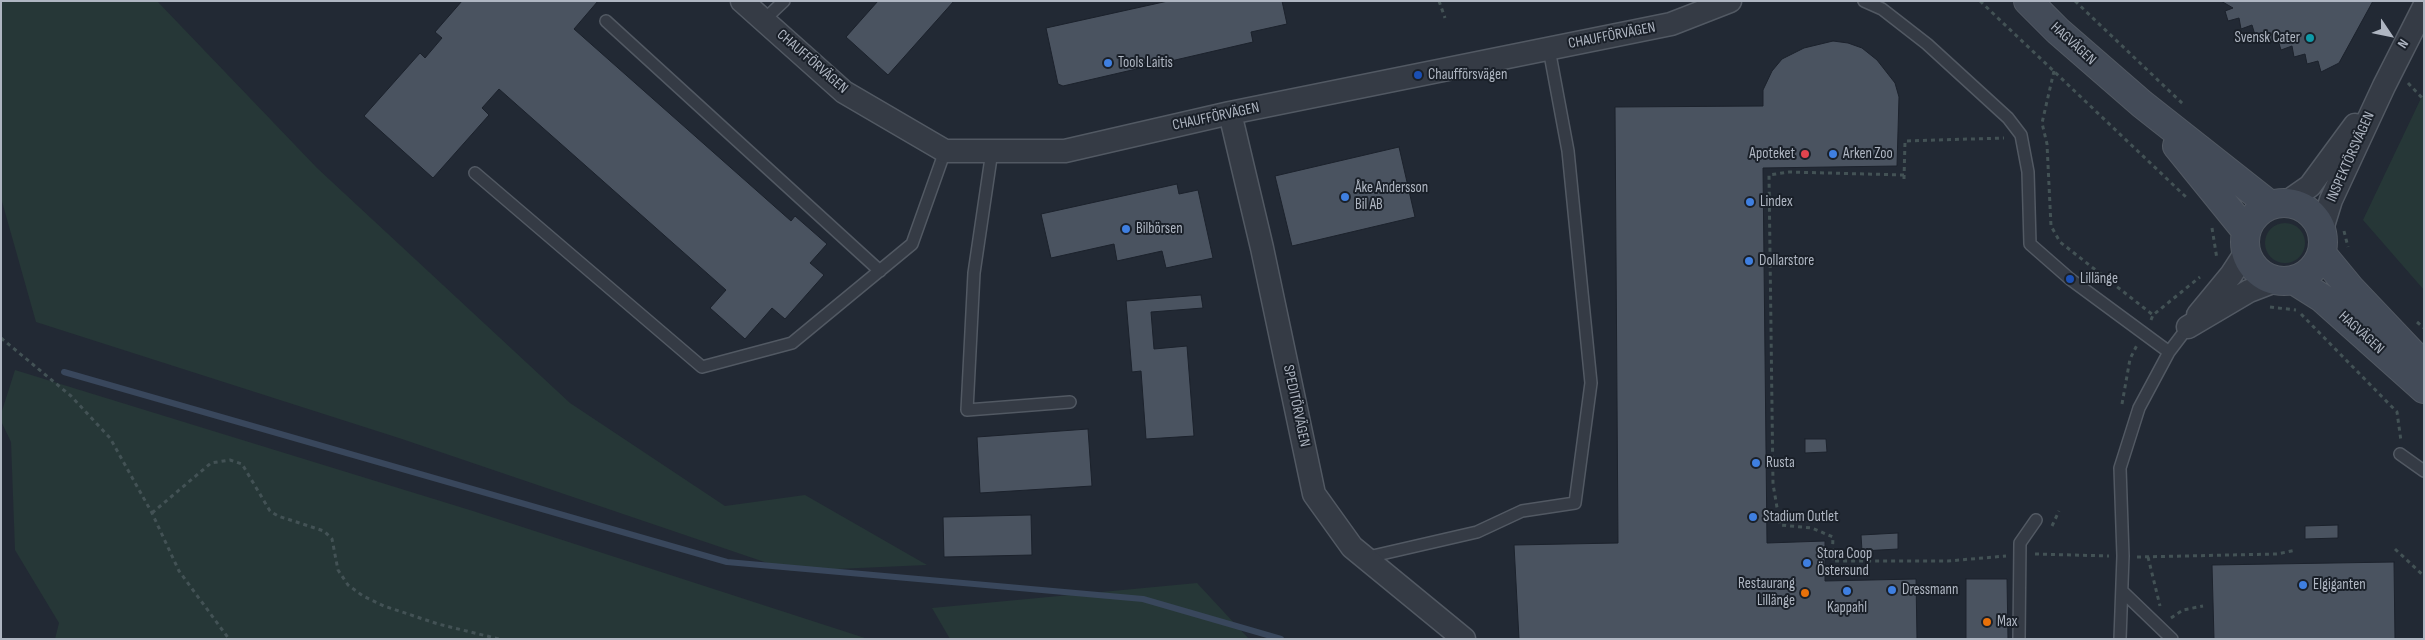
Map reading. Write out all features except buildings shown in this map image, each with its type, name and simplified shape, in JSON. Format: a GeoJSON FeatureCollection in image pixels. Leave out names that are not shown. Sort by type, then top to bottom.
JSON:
{"type":"FeatureCollection","features":[{"type":"Feature","properties":{"kind":"street","name":"CHAUFFÖRVÄGEN"},"geometry":{"type":"LineString","coordinates":[[742,1],[844,92],[945,151],[1065,150],[1230,113],[1671,24],[1730,1]]}},
{"type":"Feature","properties":{"kind":"street","name":"HAGVÄGEN"},"geometry":{"type":"LineString","coordinates":[[2028,1],[2058,31],[2142,104],[2278,204]]}},
{"type":"Feature","properties":{"kind":"street","name":"INSPEKTÖRSVÄGEN"},"geometry":{"type":"LineString","coordinates":[[2322,241],[2331,200],[2384,86],[2424,7]]}},
{"type":"Feature","properties":{"kind":"street","name":"INSPEKTÖRSVÄGEN"},"geometry":{"type":"LineString","coordinates":[[2278,204],[2310,186],[2384,86]]}},
{"type":"Feature","properties":{"kind":"street","name":"HAGVÄGEN"},"geometry":{"type":"LineString","coordinates":[[2142,104],[2246,241]]}},
{"type":"Feature","properties":{"kind":"street","name":"SPEDITÖRVÄGEN"},"geometry":{"type":"LineString","coordinates":[[1230,113],[1262,248],[1314,494],[1352,547],[1464,639]]}},
{"type":"Feature","properties":{"kind":"street"},"geometry":{"type":"LineString","coordinates":[[2278,204],[2306,208],[2315,217],[2322,241],[2312,271],[2249,291],[2188,327],[2231,275],[2257,213],[2278,204]]}},
{"type":"Feature","properties":{"kind":"street"},"geometry":{"type":"LineString","coordinates":[[2246,241],[2253,267],[2264,276],[2285,281]]}},
{"type":"Feature","properties":{"kind":"street","name":"HAGVÄGEN"},"geometry":{"type":"LineString","coordinates":[[2322,241],[2350,288],[2424,366]]}},
{"type":"Feature","properties":{"kind":"street","name":"HAGVÄGEN"},"geometry":{"type":"LineString","coordinates":[[2285,281],[2322,298],[2424,389]]}},
{"type":"Feature","properties":{"kind":"lane"},"geometry":{"type":"LineString","coordinates":[[764,20],[784,1]]}},
{"type":"Feature","properties":{"kind":"lane"},"geometry":{"type":"LineString","coordinates":[[1864,1],[1882,9],[1927,44],[2008,118],[2019,132],[2028,172],[2030,244],[2070,279],[2169,352]]}},
{"type":"Feature","properties":{"kind":"lane"},"geometry":{"type":"LineString","coordinates":[[606,21],[880,271]]}},
{"type":"Feature","properties":{"kind":"lane"},"geometry":{"type":"LineString","coordinates":[[1364,558],[1477,532],[1522,511],[1575,503],[1591,383],[1568,151],[1549,49]]}},
{"type":"Feature","properties":{"kind":"lane"},"geometry":{"type":"LineString","coordinates":[[474,173],[702,367],[792,343],[912,244],[945,151]]}},
{"type":"Feature","properties":{"kind":"lane"},"geometry":{"type":"LineString","coordinates":[[992,151],[974,273],[968,410],[1070,402]]}},
{"type":"Feature","properties":{"kind":"lane"},"geometry":{"type":"LineString","coordinates":[[2120,639],[2123,556],[2120,468],[2139,408],[2169,352],[2188,327]]}},
{"type":"Feature","properties":{"kind":"lane"},"geometry":{"type":"LineString","coordinates":[[2400,454],[2424,472]]}},
{"type":"Feature","properties":{"kind":"lane"},"geometry":{"type":"LineString","coordinates":[[2019,639],[2020,543],[2036,520]]}},
{"type":"Feature","properties":{"kind":"lane"},"geometry":{"type":"LineString","coordinates":[[2122,591],[2160,625],[2172,639]]}},
{"type":"Feature","properties":{"kind":"path"},"geometry":{"type":"LineString","coordinates":[[1439,1],[1445,18]]}},
{"type":"Feature","properties":{"kind":"path"},"geometry":{"type":"LineString","coordinates":[[1980,1],[2190,201]]}},
{"type":"Feature","properties":{"kind":"path"},"geometry":{"type":"LineString","coordinates":[[2074,1],[2185,106]]}},
{"type":"Feature","properties":{"kind":"path"},"geometry":{"type":"LineString","coordinates":[[2054,71],[2042,123],[2047,144],[2051,226],[2060,242],[2153,315]]}},
{"type":"Feature","properties":{"kind":"path"},"geometry":{"type":"LineString","coordinates":[[2408,82],[2424,100]]}},
{"type":"Feature","properties":{"kind":"path"},"geometry":{"type":"LineString","coordinates":[[1904,179],[1905,141],[2000,140],[2042,123]]}},
{"type":"Feature","properties":{"kind":"path"},"geometry":{"type":"LineString","coordinates":[[1904,174],[1789,172],[1769,174],[1773,484],[1780,525],[1812,528],[1834,537],[1832,561],[1948,561],[2021,555],[2148,557],[2277,554],[2296,550]]}},
{"type":"Feature","properties":{"kind":"path"},"geometry":{"type":"LineString","coordinates":[[2249,291],[2263,306],[2297,310],[2397,412],[2401,433],[2400,454]]}},
{"type":"Feature","properties":{"kind":"path"},"geometry":{"type":"LineString","coordinates":[[1,338],[70,396],[110,438],[152,513],[179,571],[230,639]]}},
{"type":"Feature","properties":{"kind":"path"},"geometry":{"type":"LineString","coordinates":[[152,513],[211,463],[230,460],[242,464],[270,511],[278,516],[324,531],[332,539],[338,570],[348,585],[363,596],[384,606],[438,624],[499,639]]}},
{"type":"Feature","properties":{"kind":"path"},"geometry":{"type":"LineString","coordinates":[[2395,549],[2424,576]]}},
{"type":"Feature","properties":{"kind":"path"},"geometry":{"type":"LineString","coordinates":[[2148,557],[2160,599],[2160,625]]}},
{"type":"Feature","properties":{"kind":"path"},"geometry":{"type":"LineString","coordinates":[[2160,625],[2183,610],[2203,606]]}},
{"type":"Feature","properties":{"kind":"shaded area"},"geometry":{"type":"Polygon","coordinates":[[[1,1],[157,1],[317,168],[570,403],[725,506],[805,495],[927,565],[791,571],[402,439],[36,322],[1,198],[1,1]]]}},
{"type":"Feature","properties":{"kind":"shaded area"},"geometry":{"type":"Polygon","coordinates":[[[2424,92],[2424,290],[2363,220],[2424,92]]]}},
{"type":"Feature","properties":{"kind":"shaded area"},"geometry":{"type":"Polygon","coordinates":[[[2285,223],[2299,229],[2305,243],[2299,257],[2285,263],[2271,257],[2265,243],[2271,229],[2285,223]]]}},
{"type":"Feature","properties":{"kind":"shaded area"},"geometry":{"type":"Polygon","coordinates":[[[15,370],[473,511],[868,639],[55,639],[59,623],[15,550],[11,442],[1,421],[1,414],[15,370]]]}},
{"type":"Feature","properties":{"kind":"shaded area"},"geometry":{"type":"Polygon","coordinates":[[[1197,583],[1249,639],[950,639],[932,608],[1197,583]]]}},
{"type":"Feature","properties":{"kind":"waterway"},"geometry":{"type":"LineString","coordinates":[[64,372],[727,562],[1143,599],[1281,639]]}},
{"type":"Feature","properties":{"kind":"place","name":"Svensk Cater"},"geometry":{"type":"Point","coordinates":[2310,38]}},
{"type":"Feature","properties":{"kind":"place","name":"Tools Laitis"},"geometry":{"type":"Point","coordinates":[1108,63]}},
{"type":"Feature","properties":{"kind":"place","name":"Chaufförsvägen"},"geometry":{"type":"Point","coordinates":[1418,75]}},
{"type":"Feature","properties":{"kind":"place","name":"Apoteket"},"geometry":{"type":"Point","coordinates":[1805,154]}},
{"type":"Feature","properties":{"kind":"place","name":"Arken Zoo"},"geometry":{"type":"Point","coordinates":[1833,154]}},
{"type":"Feature","properties":{"kind":"place","name":"Åke Andersson Bil AB"},"geometry":{"type":"Point","coordinates":[1345,197]}},
{"type":"Feature","properties":{"kind":"place","name":"Lindex"},"geometry":{"type":"Point","coordinates":[1750,202]}},
{"type":"Feature","properties":{"kind":"place","name":"Bilbörsen"},"geometry":{"type":"Point","coordinates":[1126,229]}},
{"type":"Feature","properties":{"kind":"place","name":"Dollarstore"},"geometry":{"type":"Point","coordinates":[1749,261]}},
{"type":"Feature","properties":{"kind":"place","name":"Lillänge"},"geometry":{"type":"Point","coordinates":[2070,279]}},
{"type":"Feature","properties":{"kind":"place","name":"Rusta"},"geometry":{"type":"Point","coordinates":[1756,463]}},
{"type":"Feature","properties":{"kind":"place","name":"Stadium Outlet"},"geometry":{"type":"Point","coordinates":[1753,517]}},
{"type":"Feature","properties":{"kind":"place","name":"Stora Coop Östersund"},"geometry":{"type":"Point","coordinates":[1807,563]}},
{"type":"Feature","properties":{"kind":"place","name":"Elgiganten"},"geometry":{"type":"Point","coordinates":[2303,585]}},
{"type":"Feature","properties":{"kind":"place","name":"Dressmann"},"geometry":{"type":"Point","coordinates":[1892,590]}},
{"type":"Feature","properties":{"kind":"place","name":"Kappahl"},"geometry":{"type":"Point","coordinates":[1847,591]}},
{"type":"Feature","properties":{"kind":"place","name":"Restaurang Lillänge"},"geometry":{"type":"Point","coordinates":[1805,593]}},
{"type":"Feature","properties":{"kind":"place","name":"Max"},"geometry":{"type":"Point","coordinates":[1987,622]}}]}
